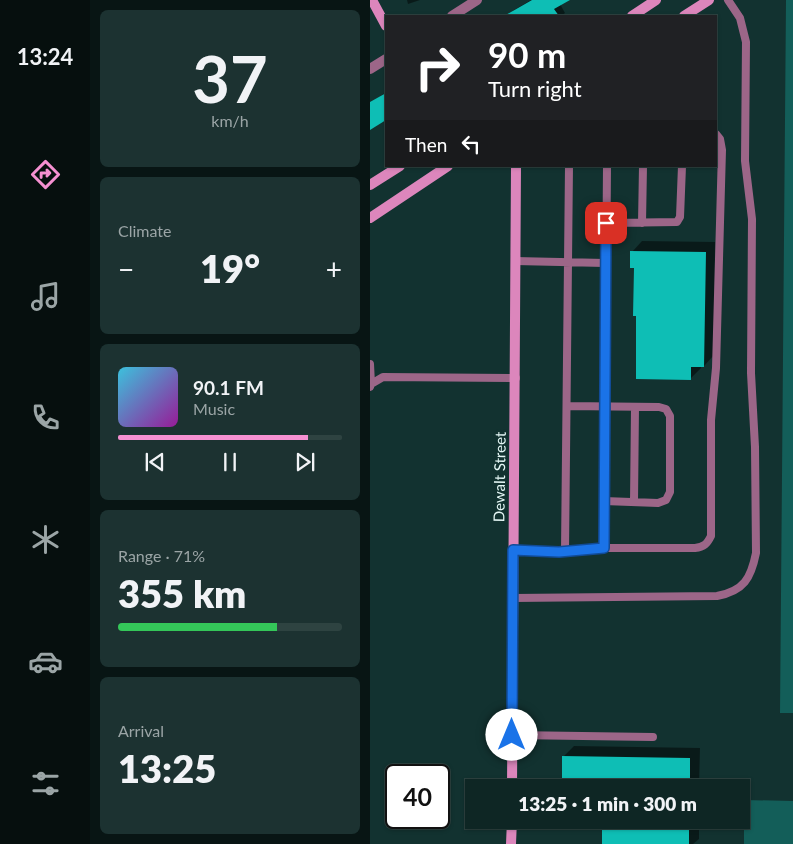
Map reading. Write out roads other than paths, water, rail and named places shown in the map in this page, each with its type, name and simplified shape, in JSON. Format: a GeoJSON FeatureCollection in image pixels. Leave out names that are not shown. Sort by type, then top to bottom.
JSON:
{"type":"FeatureCollection","features":[{"type":"Feature","properties":{"kind":"street"},"geometry":{"type":"LineString","coordinates":[[372,0],[385,24]]}},
{"type":"Feature","properties":{"kind":"street"},"geometry":{"type":"LineString","coordinates":[[454,15],[477,0]]}},
{"type":"Feature","properties":{"kind":"street"},"geometry":{"type":"LineString","coordinates":[[634,15],[656,0]]}},
{"type":"Feature","properties":{"kind":"street"},"geometry":{"type":"LineString","coordinates":[[686,15],[709,0]]}},
{"type":"Feature","properties":{"kind":"street"},"geometry":{"type":"LineString","coordinates":[[370,70],[385,60]]}},
{"type":"Feature","properties":{"kind":"street"},"geometry":{"type":"LineString","coordinates":[[370,185],[398,167]]}},
{"type":"Feature","properties":{"kind":"street"},"geometry":{"type":"LineString","coordinates":[[370,218],[446,167]]}},
{"type":"Feature","properties":{"kind":"street","name":"Dewalt Street"},"geometry":{"type":"LineString","coordinates":[[512,779],[516,167]]}},
{"type":"Feature","properties":{"kind":"street"},"geometry":{"type":"LineString","coordinates":[[512,829],[512,844]]}},
{"type":"Feature","properties":{"kind":"lane"},"geometry":{"type":"LineString","coordinates":[[513,598],[717,596],[737,589],[746,581],[752,570],[756,553],[755,447],[751,373],[752,219],[745,161],[746,42],[740,18],[728,0]]}},
{"type":"Feature","properties":{"kind":"lane"},"geometry":{"type":"LineString","coordinates":[[513,550],[565,551],[604,548],[695,548],[703,547],[708,543],[711,536],[711,420],[716,368],[722,150],[720,139],[717,135]]}},
{"type":"Feature","properties":{"kind":"lane"},"geometry":{"type":"LineString","coordinates":[[565,551],[569,167]]}},
{"type":"Feature","properties":{"kind":"lane"},"geometry":{"type":"LineString","coordinates":[[604,548],[607,167]]}},
{"type":"Feature","properties":{"kind":"lane"},"geometry":{"type":"LineString","coordinates":[[642,223],[643,167]]}},
{"type":"Feature","properties":{"kind":"lane"},"geometry":{"type":"LineString","coordinates":[[606,223],[677,222],[680,217],[682,167]]}},
{"type":"Feature","properties":{"kind":"lane"},"geometry":{"type":"LineString","coordinates":[[515,261],[606,263]]}},
{"type":"Feature","properties":{"kind":"lane"},"geometry":{"type":"LineString","coordinates":[[370,364],[371,385]]}},
{"type":"Feature","properties":{"kind":"lane"},"geometry":{"type":"LineString","coordinates":[[371,385],[383,376],[516,378]]}},
{"type":"Feature","properties":{"kind":"lane"},"geometry":{"type":"LineString","coordinates":[[567,406],[659,407],[666,409],[670,416],[670,492],[666,500],[658,502],[604,501]]}},
{"type":"Feature","properties":{"kind":"lane"},"geometry":{"type":"LineString","coordinates":[[634,502],[636,407]]}},
{"type":"Feature","properties":{"kind":"lane"},"geometry":{"type":"LineString","coordinates":[[512,735],[653,737]]}}]}
